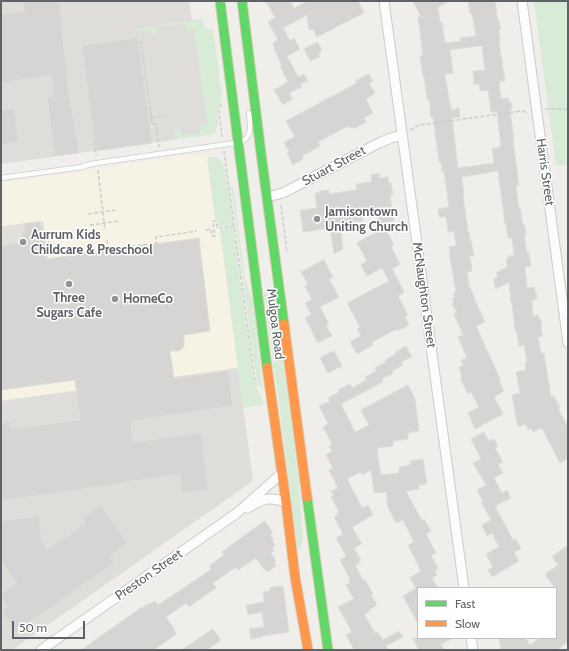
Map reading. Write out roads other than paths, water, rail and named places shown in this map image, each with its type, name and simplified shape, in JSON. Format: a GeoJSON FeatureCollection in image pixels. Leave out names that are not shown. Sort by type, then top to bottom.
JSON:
{"type":"FeatureCollection","features":[{"type":"Feature","properties":{"kind":"main road","name":"Mulgoa Road"},"geometry":{"type":"LineString","coordinates":[[220,1],[295,577],[308,650]]}},
{"type":"Feature","properties":{"kind":"main road","name":"Mulgoa Road"},"geometry":{"type":"LineString","coordinates":[[242,1],[328,650]]}},
{"type":"Feature","properties":{"kind":"street","name":"McNaughton Street"},"geometry":{"type":"LineString","coordinates":[[384,1],[464,587]]}},
{"type":"Feature","properties":{"kind":"street","name":"Harris Street"},"geometry":{"type":"LineString","coordinates":[[522,1],[568,343]]}},
{"type":"Feature","properties":{"kind":"street","name":"Stuart Street"},"geometry":{"type":"LineString","coordinates":[[267,197],[283,193],[379,143],[402,135]]}},
{"type":"Feature","properties":{"kind":"street","name":"Preston Street"},"geometry":{"type":"LineString","coordinates":[[41,650],[237,513],[282,473]]}},
{"type":"Feature","properties":{"kind":"street","name":"Preston Street"},"geometry":{"type":"LineString","coordinates":[[237,513],[266,499],[275,499],[286,502]]}},
{"type":"Feature","properties":{"kind":"street"},"geometry":{"type":"LineString","coordinates":[[471,639],[472,650]]}},
{"type":"Feature","properties":{"kind":"lane"},"geometry":{"type":"LineString","coordinates":[[241,31],[244,16]]}},
{"type":"Feature","properties":{"kind":"lane"},"geometry":{"type":"LineString","coordinates":[[1,178],[82,167],[88,164],[239,142],[245,140],[249,135],[250,124],[248,109]]}},
{"type":"Feature","properties":{"kind":"place","name":"Jamisontown Uniting Church"},"geometry":{"type":"Point","coordinates":[317,219]}},
{"type":"Feature","properties":{"kind":"place","name":"Aurrum Kids Childcare & Preschool"},"geometry":{"type":"Point","coordinates":[23,242]}},
{"type":"Feature","properties":{"kind":"place","name":"Three Sugars Cafe"},"geometry":{"type":"Point","coordinates":[69,284]}},
{"type":"Feature","properties":{"kind":"place","name":"HomeCo"},"geometry":{"type":"Point","coordinates":[115,299]}}]}
